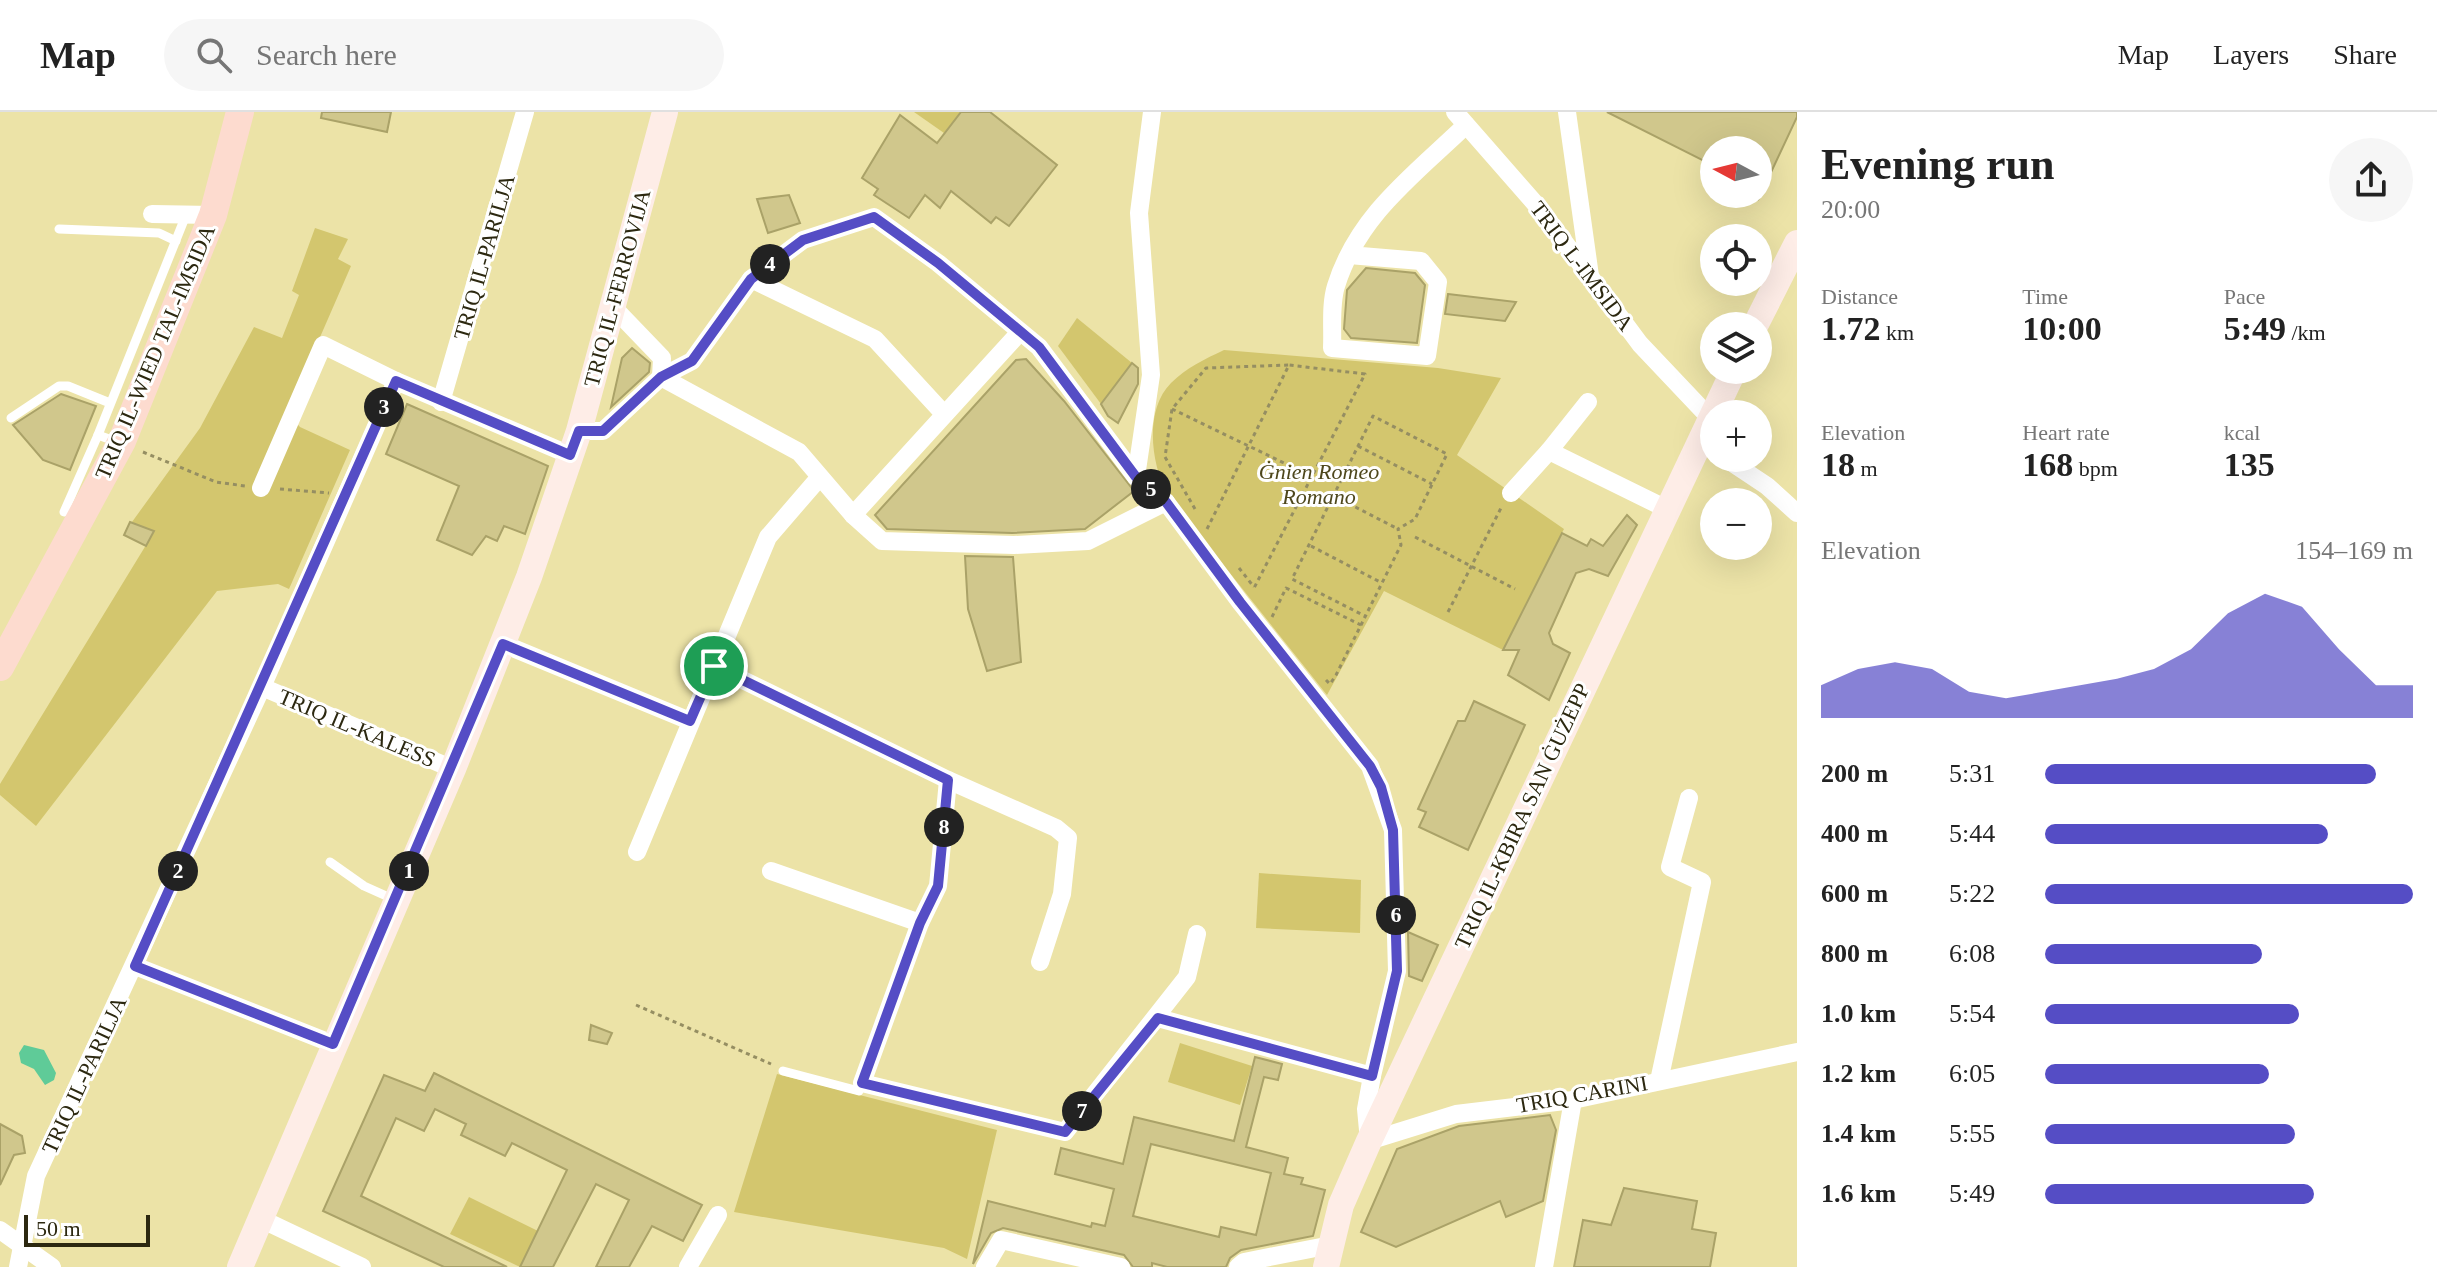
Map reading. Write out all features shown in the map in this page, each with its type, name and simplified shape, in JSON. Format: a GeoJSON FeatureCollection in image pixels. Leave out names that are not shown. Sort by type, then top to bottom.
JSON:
{"type":"FeatureCollection","features":[{"type":"Feature","properties":{"kind":"main road","name":"TRIQ IL-WIED TAL-IMSIDA"},"geometry":{"type":"LineString","coordinates":[[0,667],[109,439],[240,112]]}},
{"type":"Feature","properties":{"kind":"main road","name":"TRIQ IL-FERROVIJA"},"geometry":{"type":"LineString","coordinates":[[240,1267],[453,769],[503,644],[574,443],[665,112]]}},
{"type":"Feature","properties":{"kind":"main road"},"geometry":{"type":"LineString","coordinates":[[1762,312],[1797,243]]}},
{"type":"Feature","properties":{"kind":"main road","name":"TRIQ IL-KBIRA SAN ĠUŻEPP"},"geometry":{"type":"LineString","coordinates":[[1328,1256],[1341,1205],[1369,1141],[1667,509],[1700,451]]}},
{"type":"Feature","properties":{"kind":"street","name":"TRIQ IL-PARILJA"},"geometry":{"type":"LineString","coordinates":[[441,402],[525,112]]}},
{"type":"Feature","properties":{"kind":"street"},"geometry":{"type":"LineString","coordinates":[[1136,477],[1151,375],[1139,213],[1152,112]]}},
{"type":"Feature","properties":{"kind":"street"},"geometry":{"type":"LineString","coordinates":[[1567,112],[1590,278]]}},
{"type":"Feature","properties":{"kind":"street"},"geometry":{"type":"LineString","coordinates":[[1349,255],[1421,261],[1438,282],[1427,356],[1332,348],[1335,289],[1349,255],[1365,222],[1460,119]]}},
{"type":"Feature","properties":{"kind":"street","name":"TRIQ L-IMSIDA"},"geometry":{"type":"LineString","coordinates":[[1460,119],[1539,208],[1700,426]]}},
{"type":"Feature","properties":{"kind":"street"},"geometry":{"type":"LineString","coordinates":[[152,214],[200,215]]}},
{"type":"Feature","properties":{"kind":"street"},"geometry":{"type":"LineString","coordinates":[[261,488],[323,345],[441,402],[574,443],[603,431],[661,377],[692,361],[751,279],[803,240],[874,217],[938,263],[1039,347],[1136,477],[1166,502],[1240,602],[1385,785],[1393,830],[1397,971],[1366,1109],[1369,1141]]}},
{"type":"Feature","properties":{"kind":"street"},"geometry":{"type":"LineString","coordinates":[[751,279],[875,339],[944,414]]}},
{"type":"Feature","properties":{"kind":"street"},"geometry":{"type":"LineString","coordinates":[[612,306],[662,358],[661,377]]}},
{"type":"Feature","properties":{"kind":"street"},"geometry":{"type":"LineString","coordinates":[[853,515],[1020,332]]}},
{"type":"Feature","properties":{"kind":"street"},"geometry":{"type":"LineString","coordinates":[[661,377],[799,452],[853,515],[882,541],[1029,544],[1088,541],[1166,502]]}},
{"type":"Feature","properties":{"kind":"street","name":"TRIQ IL-PARILJA"},"geometry":{"type":"LineString","coordinates":[[18,1267],[36,1176],[262,687],[396,381]]}},
{"type":"Feature","properties":{"kind":"street"},"geometry":{"type":"LineString","coordinates":[[1506,500],[1588,402]]}},
{"type":"Feature","properties":{"kind":"street"},"geometry":{"type":"LineString","coordinates":[[1549,451],[1667,509]]}},
{"type":"Feature","properties":{"kind":"street"},"geometry":{"type":"LineString","coordinates":[[1746,472],[1797,513]]}},
{"type":"Feature","properties":{"kind":"street"},"geometry":{"type":"LineString","coordinates":[[637,852],[768,537],[819,478]]}},
{"type":"Feature","properties":{"kind":"street"},"geometry":{"type":"LineString","coordinates":[[503,644],[690,721]]}},
{"type":"Feature","properties":{"kind":"street"},"geometry":{"type":"LineString","coordinates":[[714,666],[948,780],[1056,828],[1068,838],[1062,894],[1040,962]]}},
{"type":"Feature","properties":{"kind":"street","name":"TRIQ IL-KALESS"},"geometry":{"type":"LineString","coordinates":[[262,687],[453,769]]}},
{"type":"Feature","properties":{"kind":"street"},"geometry":{"type":"LineString","coordinates":[[948,780],[938,886],[920,923],[862,1083],[1060,1136],[1158,1018],[1187,977],[1197,934]]}},
{"type":"Feature","properties":{"kind":"street"},"geometry":{"type":"LineString","coordinates":[[1659,1081],[1702,882],[1670,867],[1689,798]]}},
{"type":"Feature","properties":{"kind":"street"},"geometry":{"type":"LineString","coordinates":[[771,871],[920,923]]}},
{"type":"Feature","properties":{"kind":"street"},"geometry":{"type":"LineString","coordinates":[[135,966],[333,1044]]}},
{"type":"Feature","properties":{"kind":"street"},"geometry":{"type":"LineString","coordinates":[[1158,1018],[1372,1076]]}},
{"type":"Feature","properties":{"kind":"street","name":"TRIQ CARINI"},"geometry":{"type":"LineString","coordinates":[[1369,1141],[1456,1114],[1573,1100],[1797,1052]]}},
{"type":"Feature","properties":{"kind":"street"},"geometry":{"type":"LineString","coordinates":[[1544,1267],[1573,1100]]}},
{"type":"Feature","properties":{"kind":"street"},"geometry":{"type":"LineString","coordinates":[[688,1267],[718,1215]]}},
{"type":"Feature","properties":{"kind":"street"},"geometry":{"type":"LineString","coordinates":[[261,1219],[362,1267]]}},
{"type":"Feature","properties":{"kind":"street"},"geometry":{"type":"LineString","coordinates":[[0,1230],[52,1267]]}},
{"type":"Feature","properties":{"kind":"street"},"geometry":{"type":"LineString","coordinates":[[985,1267],[1001,1240],[1121,1267]]}},
{"type":"Feature","properties":{"kind":"street"},"geometry":{"type":"LineString","coordinates":[[317,1267],[321,1247]]}},
{"type":"Feature","properties":{"kind":"street"},"geometry":{"type":"LineString","coordinates":[[1238,1267],[1244,1262],[1328,1256]]}},
{"type":"Feature","properties":{"kind":"lane"},"geometry":{"type":"LineString","coordinates":[[64,512],[109,439],[110,403],[176,241],[200,215]]}},
{"type":"Feature","properties":{"kind":"lane"},"geometry":{"type":"LineString","coordinates":[[59,229],[159,233],[176,241]]}},
{"type":"Feature","properties":{"kind":"lane"},"geometry":{"type":"LineString","coordinates":[[11,418],[59,386],[110,403]]}},
{"type":"Feature","properties":{"kind":"lane"},"geometry":{"type":"LineString","coordinates":[[330,862],[364,886],[396,900]]}},
{"type":"Feature","properties":{"kind":"lane"},"geometry":{"type":"LineString","coordinates":[[783,1071],[859,1091],[862,1083]]}},
{"type":"Feature","properties":{"kind":"path"},"geometry":{"type":"LineString","coordinates":[[1235,564],[1254,587],[1365,374],[1289,365],[1206,368],[1172,409],[1165,457],[1206,530],[1289,365]]}},
{"type":"Feature","properties":{"kind":"path"},"geometry":{"type":"LineString","coordinates":[[1172,409],[1247,448],[1313,477]]}},
{"type":"Feature","properties":{"kind":"path"},"geometry":{"type":"LineString","coordinates":[[1365,616],[1292,579],[1373,416],[1447,454],[1415,519],[1398,529]]}},
{"type":"Feature","properties":{"kind":"path"},"geometry":{"type":"LineString","coordinates":[[109,439],[216,482],[347,495]]}},
{"type":"Feature","properties":{"kind":"path"},"geometry":{"type":"LineString","coordinates":[[1358,446],[1432,484]]}},
{"type":"Feature","properties":{"kind":"path"},"geometry":{"type":"LineString","coordinates":[[1334,496],[1398,529]]}},
{"type":"Feature","properties":{"kind":"path"},"geometry":{"type":"LineString","coordinates":[[1448,612],[1506,500]]}},
{"type":"Feature","properties":{"kind":"path"},"geometry":{"type":"LineString","coordinates":[[1320,673],[1330,684],[1401,545],[1398,529]]}},
{"type":"Feature","properties":{"kind":"path"},"geometry":{"type":"LineString","coordinates":[[1415,537],[1515,589]]}},
{"type":"Feature","properties":{"kind":"path"},"geometry":{"type":"LineString","coordinates":[[1309,545],[1382,583]]}},
{"type":"Feature","properties":{"kind":"path"},"geometry":{"type":"LineString","coordinates":[[1271,618],[1286,588],[1361,625]]}},
{"type":"Feature","properties":{"kind":"path"},"geometry":{"type":"LineString","coordinates":[[636,1005],[783,1071]]}},
{"type":"Feature","properties":{"kind":"green space"},"geometry":{"type":"Polygon","coordinates":[[[914,112],[961,112],[944,133],[914,112]]]}},
{"type":"Feature","properties":{"kind":"green space"},"geometry":{"type":"Polygon","coordinates":[[[315,228],[348,239],[338,259],[351,266],[287,413],[300,427],[350,450],[289,589],[278,584],[217,591],[36,826],[0,795],[0,784],[154,532],[132,522],[200,428],[254,327],[282,338],[299,295],[292,291],[315,228]]]}},
{"type":"Feature","properties":{"kind":"green space"},"geometry":{"type":"Polygon","coordinates":[[[1077,318],[1132,363],[1101,404],[1058,346],[1077,318]]]}},
{"type":"Feature","properties":{"kind":"green space","name":"Ġnien Romeo Romano"},"geometry":{"type":"Polygon","coordinates":[[[1224,350],[1438,368],[1501,378],[1457,455],[1564,529],[1503,650],[1384,591],[1327,695],[1167,494],[1161,481],[1153,437],[1162,394],[1183,373],[1224,350]]]}},
{"type":"Feature","properties":{"kind":"green space"},"geometry":{"type":"Polygon","coordinates":[[[1259,873],[1361,880],[1360,933],[1256,928],[1259,873]]]}},
{"type":"Feature","properties":{"kind":"green space"},"geometry":{"type":"Polygon","coordinates":[[[1180,1043],[1252,1066],[1240,1105],[1168,1082],[1180,1043]]]}},
{"type":"Feature","properties":{"kind":"green space"},"geometry":{"type":"Polygon","coordinates":[[[777,1074],[997,1130],[967,1259],[944,1248],[734,1212],[777,1074]]]}},
{"type":"Feature","properties":{"kind":"green space"},"geometry":{"type":"Polygon","coordinates":[[[469,1197],[538,1231],[520,1267],[450,1234],[469,1197]]]}},
{"type":"Feature","properties":{"kind":"shaded area"},"geometry":{"type":"Polygon","coordinates":[[[24,1045],[44,1050],[56,1073],[54,1080],[45,1085],[34,1069],[21,1063],[19,1053],[24,1045]]]}},
{"type":"Feature","properties":{"kind":"building"},"geometry":{"type":"Polygon","coordinates":[[[322,112],[391,112],[387,132],[321,118],[322,112]]]}},
{"type":"Feature","properties":{"kind":"building"},"geometry":{"type":"Polygon","coordinates":[[[961,112],[990,112],[1057,165],[1009,226],[996,217],[991,223],[951,191],[940,208],[925,195],[909,218],[874,195],[878,189],[862,178],[900,115],[937,143],[961,112]]]}},
{"type":"Feature","properties":{"kind":"building"},"geometry":{"type":"Polygon","coordinates":[[[1607,112],[1797,112],[1772,170],[1772,136],[1700,136],[1700,159],[1607,112]]]}},
{"type":"Feature","properties":{"kind":"building"},"geometry":{"type":"Polygon","coordinates":[[[789,195],[800,223],[768,233],[757,199],[789,195]]]}},
{"type":"Feature","properties":{"kind":"building"},"geometry":{"type":"Polygon","coordinates":[[[1366,268],[1415,273],[1425,285],[1417,343],[1351,338],[1344,329],[1347,290],[1366,268]]]}},
{"type":"Feature","properties":{"kind":"building"},"geometry":{"type":"Polygon","coordinates":[[[1448,294],[1516,302],[1505,321],[1445,314],[1448,294]]]}},
{"type":"Feature","properties":{"kind":"building"},"geometry":{"type":"Polygon","coordinates":[[[632,348],[650,363],[649,372],[611,407],[622,358],[632,348]]]}},
{"type":"Feature","properties":{"kind":"building"},"geometry":{"type":"Polygon","coordinates":[[[1026,359],[1064,401],[1134,491],[1085,529],[1012,533],[887,529],[875,515],[1016,360],[1026,359]]]}},
{"type":"Feature","properties":{"kind":"building"},"geometry":{"type":"Polygon","coordinates":[[[1132,363],[1138,368],[1138,384],[1118,423],[1108,416],[1101,404],[1132,363]]]}},
{"type":"Feature","properties":{"kind":"building"},"geometry":{"type":"Polygon","coordinates":[[[61,394],[96,406],[70,470],[43,460],[13,425],[61,394]]]}},
{"type":"Feature","properties":{"kind":"building"},"geometry":{"type":"Polygon","coordinates":[[[407,404],[548,466],[525,534],[504,526],[497,541],[486,536],[472,555],[437,540],[459,486],[386,454],[407,404]]]}},
{"type":"Feature","properties":{"kind":"building"},"geometry":{"type":"Polygon","coordinates":[[[1627,515],[1637,525],[1608,576],[1589,569],[1576,573],[1549,633],[1553,644],[1570,653],[1549,700],[1508,675],[1519,650],[1503,650],[1562,533],[1587,546],[1591,539],[1603,546],[1627,515]]]}},
{"type":"Feature","properties":{"kind":"building"},"geometry":{"type":"Polygon","coordinates":[[[130,522],[154,531],[146,546],[124,535],[130,522]]]}},
{"type":"Feature","properties":{"kind":"building"},"geometry":{"type":"Polygon","coordinates":[[[965,556],[1013,557],[1021,662],[987,671],[968,609],[965,556]]]}},
{"type":"Feature","properties":{"kind":"building"},"geometry":{"type":"Polygon","coordinates":[[[1474,701],[1525,725],[1468,850],[1419,827],[1426,812],[1418,809],[1458,721],[1465,721],[1474,701]]]}},
{"type":"Feature","properties":{"kind":"building"},"geometry":{"type":"Polygon","coordinates":[[[1408,932],[1438,945],[1422,981],[1409,976],[1408,932]]]}},
{"type":"Feature","properties":{"kind":"building"},"geometry":{"type":"Polygon","coordinates":[[[591,1025],[612,1033],[607,1044],[589,1040],[591,1025]]]}},
{"type":"Feature","properties":{"kind":"building"},"geometry":{"type":"Polygon","coordinates":[[[1255,1057],[1282,1064],[1278,1080],[1264,1077],[1246,1147],[1288,1158],[1284,1174],[1303,1178],[1301,1184],[1325,1190],[1313,1236],[1241,1250],[1230,1258],[1226,1267],[1167,1267],[1152,1263],[1152,1267],[1133,1267],[1124,1255],[1003,1228],[991,1233],[973,1264],[988,1201],[1091,1227],[1092,1223],[1105,1226],[1114,1189],[1055,1174],[1061,1148],[1123,1164],[1134,1117],[1234,1141],[1255,1057]],[[1151,1144],[1133,1216],[1219,1237],[1221,1227],[1256,1235],[1271,1173],[1151,1144]]]}},
{"type":"Feature","properties":{"kind":"building"},"geometry":{"type":"Polygon","coordinates":[[[434,1073],[702,1205],[683,1241],[652,1226],[629,1267],[596,1267],[629,1200],[596,1184],[553,1267],[520,1267],[567,1170],[512,1143],[505,1156],[461,1135],[466,1124],[435,1109],[424,1131],[396,1118],[361,1196],[507,1267],[444,1267],[323,1211],[384,1075],[425,1091],[434,1073]]]}},
{"type":"Feature","properties":{"kind":"building"},"geometry":{"type":"Polygon","coordinates":[[[1550,1115],[1556,1130],[1543,1201],[1506,1217],[1500,1201],[1396,1247],[1361,1232],[1397,1149],[1459,1126],[1550,1115]]]}},
{"type":"Feature","properties":{"kind":"building"},"geometry":{"type":"Polygon","coordinates":[[[0,1124],[22,1136],[25,1153],[14,1155],[0,1185],[0,1124]]]}},
{"type":"Feature","properties":{"kind":"building"},"geometry":{"type":"Polygon","coordinates":[[[1624,1188],[1697,1201],[1692,1229],[1716,1233],[1710,1267],[1574,1267],[1583,1220],[1611,1225],[1624,1188]]]}},
{"type":"Feature","properties":{"kind":"route"},"geometry":{"type":"LineString","coordinates":[[874,217],[938,263],[1039,347],[1136,477],[1166,502],[1240,602],[1370,766],[1381,787],[1393,830],[1397,971],[1372,1076],[1158,1018],[1065,1132],[862,1083],[920,923],[938,886],[948,780],[714,666],[690,721],[503,644],[453,769],[333,1044],[135,966],[396,381],[570,455],[579,431],[603,431],[661,377],[692,361],[751,279],[803,240],[874,217]]}}]}
